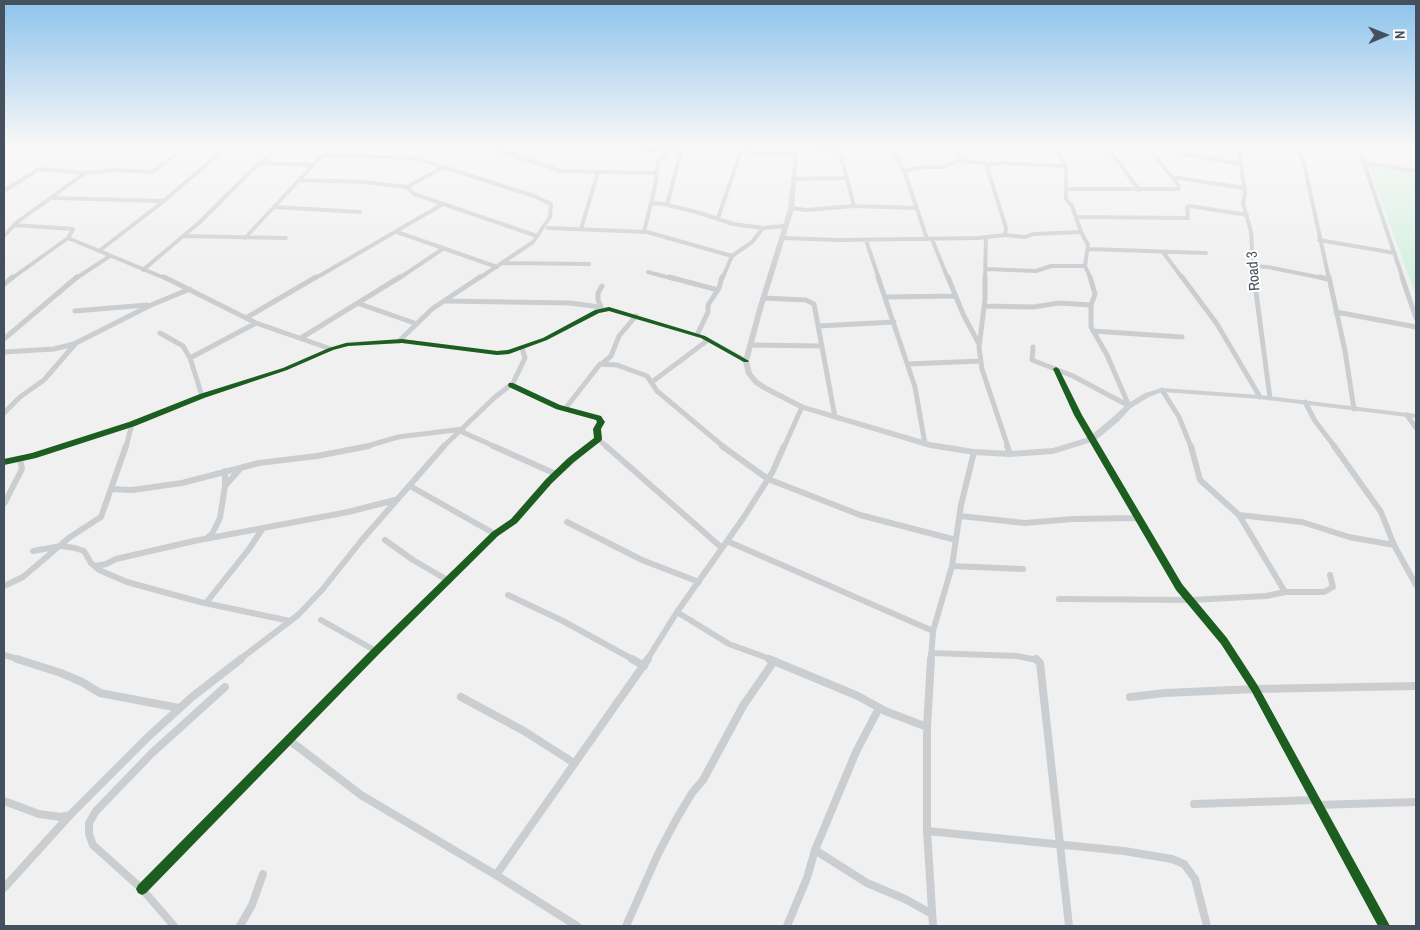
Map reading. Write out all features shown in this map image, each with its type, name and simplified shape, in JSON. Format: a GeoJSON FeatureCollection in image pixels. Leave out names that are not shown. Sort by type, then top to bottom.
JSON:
{"type":"FeatureCollection","features":[{"type":"Feature","properties":{"kind":"main road"},"geometry":{"type":"LineString","coordinates":[[793,188],[791,208],[783,238],[763,298],[746,361],[749,374],[756,382],[802,408],[925,444],[974,452],[1010,454],[1053,451],[1092,439],[1116,420],[1129,406],[1147,395],[1162,390],[1270,398],[1416,416]]}},
{"type":"Feature","properties":{"kind":"main road"},"geometry":{"type":"LineString","coordinates":[[4,462],[20,459],[132,424],[202,396],[285,369],[331,349],[362,342],[399,341],[497,353],[509,352],[545,339],[602,308],[616,310],[698,335],[746,361]]}},
{"type":"Feature","properties":{"kind":"street"},"geometry":{"type":"LineString","coordinates":[[4,236],[14,225],[40,205],[54,198],[66,188]]}},
{"type":"Feature","properties":{"kind":"street"},"geometry":{"type":"LineString","coordinates":[[100,251],[179,188]]}},
{"type":"Feature","properties":{"kind":"street"},"geometry":{"type":"LineString","coordinates":[[143,270],[234,188]]}},
{"type":"Feature","properties":{"kind":"street"},"geometry":{"type":"LineString","coordinates":[[245,238],[292,188]]}},
{"type":"Feature","properties":{"kind":"street"},"geometry":{"type":"LineString","coordinates":[[408,188],[414,194],[537,236]]}},
{"type":"Feature","properties":{"kind":"street"},"geometry":{"type":"LineString","coordinates":[[399,341],[432,309],[530,245],[537,236],[550,217],[551,204],[506,188]]}},
{"type":"Feature","properties":{"kind":"street"},"geometry":{"type":"LineString","coordinates":[[581,229],[593,188]]}},
{"type":"Feature","properties":{"kind":"street"},"geometry":{"type":"LineString","coordinates":[[644,232],[654,188]]}},
{"type":"Feature","properties":{"kind":"street"},"geometry":{"type":"LineString","coordinates":[[667,205],[671,188]]}},
{"type":"Feature","properties":{"kind":"street"},"geometry":{"type":"LineString","coordinates":[[718,218],[728,188]]}},
{"type":"Feature","properties":{"kind":"street"},"geometry":{"type":"LineString","coordinates":[[848,188],[854,206]]}},
{"type":"Feature","properties":{"kind":"street"},"geometry":{"type":"LineString","coordinates":[[909,188],[914,206],[979,344]]}},
{"type":"Feature","properties":{"kind":"street"},"geometry":{"type":"LineString","coordinates":[[993,188],[1006,228],[1005,235]]}},
{"type":"Feature","properties":{"kind":"street"},"geometry":{"type":"LineString","coordinates":[[1129,406],[1107,355],[1090,323],[1091,305],[1094,301],[1095,288],[1085,266],[1088,245],[1081,232],[1072,206],[1066,199],[1065,189],[1179,188]]}},
{"type":"Feature","properties":{"kind":"street","name":"Road 3"},"geometry":{"type":"LineString","coordinates":[[1244,188],[1245,197],[1243,203],[1251,232],[1253,266],[1270,398]]}},
{"type":"Feature","properties":{"kind":"street"},"geometry":{"type":"LineString","coordinates":[[1309,188],[1345,351],[1354,409]]}},
{"type":"Feature","properties":{"kind":"street"},"geometry":{"type":"LineString","coordinates":[[1372,188],[1416,318]]}},
{"type":"Feature","properties":{"kind":"street"},"geometry":{"type":"LineString","coordinates":[[54,198],[164,201]]}},
{"type":"Feature","properties":{"kind":"street"},"geometry":{"type":"LineString","coordinates":[[651,203],[667,205],[718,218],[725,223],[762,228],[785,226]]}},
{"type":"Feature","properties":{"kind":"street"},"geometry":{"type":"LineString","coordinates":[[246,318],[443,204]]}},
{"type":"Feature","properties":{"kind":"street"},"geometry":{"type":"LineString","coordinates":[[791,208],[810,210],[854,206],[914,206]]}},
{"type":"Feature","properties":{"kind":"street"},"geometry":{"type":"LineString","coordinates":[[1076,217],[1188,218],[1187,206],[1247,215]]}},
{"type":"Feature","properties":{"kind":"street"},"geometry":{"type":"LineString","coordinates":[[275,207],[360,212]]}},
{"type":"Feature","properties":{"kind":"street"},"geometry":{"type":"LineString","coordinates":[[4,284],[68,238],[73,229],[14,225]]}},
{"type":"Feature","properties":{"kind":"street"},"geometry":{"type":"LineString","coordinates":[[548,228],[644,232],[732,256]]}},
{"type":"Feature","properties":{"kind":"street"},"geometry":{"type":"LineString","coordinates":[[698,335],[708,312],[708,305],[718,290],[732,256],[752,242],[762,228]]}},
{"type":"Feature","properties":{"kind":"street"},"geometry":{"type":"LineString","coordinates":[[397,232],[496,267]]}},
{"type":"Feature","properties":{"kind":"street"},"geometry":{"type":"LineString","coordinates":[[783,238],[930,239],[1005,235],[1025,237],[1033,234],[1081,232]]}},
{"type":"Feature","properties":{"kind":"street"},"geometry":{"type":"LineString","coordinates":[[183,236],[286,238]]}},
{"type":"Feature","properties":{"kind":"street"},"geometry":{"type":"LineString","coordinates":[[986,237],[984,306],[979,344],[981,361],[990,394],[1010,454]]}},
{"type":"Feature","properties":{"kind":"street"},"geometry":{"type":"LineString","coordinates":[[68,238],[190,289],[256,323],[331,349]]}},
{"type":"Feature","properties":{"kind":"street"},"geometry":{"type":"LineString","coordinates":[[866,240],[915,387],[925,444]]}},
{"type":"Feature","properties":{"kind":"street"},"geometry":{"type":"LineString","coordinates":[[1319,240],[1395,253]]}},
{"type":"Feature","properties":{"kind":"street"},"geometry":{"type":"LineString","coordinates":[[301,338],[360,304],[444,248]]}},
{"type":"Feature","properties":{"kind":"street"},"geometry":{"type":"LineString","coordinates":[[1088,249],[1206,253]]}},
{"type":"Feature","properties":{"kind":"street"},"geometry":{"type":"LineString","coordinates":[[1163,252],[1217,324],[1260,397]]}},
{"type":"Feature","properties":{"kind":"street"},"geometry":{"type":"LineString","coordinates":[[4,339],[81,274],[110,256]]}},
{"type":"Feature","properties":{"kind":"street"},"geometry":{"type":"LineString","coordinates":[[1254,260],[1268,267]]}},
{"type":"Feature","properties":{"kind":"street"},"geometry":{"type":"LineString","coordinates":[[502,263],[589,264]]}},
{"type":"Feature","properties":{"kind":"street"},"geometry":{"type":"LineString","coordinates":[[986,269],[1036,270],[1051,266],[1085,266]]}},
{"type":"Feature","properties":{"kind":"street"},"geometry":{"type":"LineString","coordinates":[[1253,266],[1268,267],[1328,279]]}},
{"type":"Feature","properties":{"kind":"street"},"geometry":{"type":"LineString","coordinates":[[648,272],[718,290]]}},
{"type":"Feature","properties":{"kind":"street"},"geometry":{"type":"LineString","coordinates":[[444,301],[570,303],[602,308],[598,293],[602,286]]}},
{"type":"Feature","properties":{"kind":"street"},"geometry":{"type":"LineString","coordinates":[[4,352],[54,349],[76,343],[151,305],[190,289]]}},
{"type":"Feature","properties":{"kind":"street"},"geometry":{"type":"LineString","coordinates":[[886,297],[955,296]]}},
{"type":"Feature","properties":{"kind":"street"},"geometry":{"type":"LineString","coordinates":[[763,298],[810,301],[814,304],[835,417]]}},
{"type":"Feature","properties":{"kind":"street"},"geometry":{"type":"LineString","coordinates":[[984,306],[1034,307],[1056,303],[1091,305]]}},
{"type":"Feature","properties":{"kind":"street"},"geometry":{"type":"LineString","coordinates":[[360,304],[417,324]]}},
{"type":"Feature","properties":{"kind":"street"},"geometry":{"type":"LineString","coordinates":[[75,311],[151,305]]}},
{"type":"Feature","properties":{"kind":"street"},"geometry":{"type":"LineString","coordinates":[[1336,312],[1416,327]]}},
{"type":"Feature","properties":{"kind":"street"},"geometry":{"type":"LineString","coordinates":[[565,409],[611,356],[619,336],[636,316]]}},
{"type":"Feature","properties":{"kind":"street"},"geometry":{"type":"LineString","coordinates":[[819,326],[894,322]]}},
{"type":"Feature","properties":{"kind":"street"},"geometry":{"type":"LineString","coordinates":[[190,358],[256,323]]}},
{"type":"Feature","properties":{"kind":"street"},"geometry":{"type":"LineString","coordinates":[[1093,331],[1182,337]]}},
{"type":"Feature","properties":{"kind":"street"},"geometry":{"type":"LineString","coordinates":[[160,333],[183,346],[190,358],[202,396]]}},
{"type":"Feature","properties":{"kind":"street"},"geometry":{"type":"LineString","coordinates":[[652,382],[708,340]]}},
{"type":"Feature","properties":{"kind":"street"},"geometry":{"type":"LineString","coordinates":[[4,413],[20,397],[44,380],[76,343]]}},
{"type":"Feature","properties":{"kind":"street"},"geometry":{"type":"LineString","coordinates":[[750,345],[822,346]]}},
{"type":"Feature","properties":{"kind":"street"},"geometry":{"type":"LineString","coordinates":[[1033,347],[1032,360],[1056,369],[1129,406]]}},
{"type":"Feature","properties":{"kind":"street"},"geometry":{"type":"LineString","coordinates":[[4,888],[70,815],[179,708],[290,621],[322,590],[396,500],[442,448],[494,398],[511,385],[525,358],[522,348]]}},
{"type":"Feature","properties":{"kind":"street"},"geometry":{"type":"LineString","coordinates":[[611,356],[614,364]]}},
{"type":"Feature","properties":{"kind":"street"},"geometry":{"type":"LineString","coordinates":[[908,364],[981,361]]}},
{"type":"Feature","properties":{"kind":"street"},"geometry":{"type":"LineString","coordinates":[[603,363],[614,364],[647,376],[657,391],[715,441],[768,479],[860,515],[956,540]]}},
{"type":"Feature","properties":{"kind":"street"},"geometry":{"type":"LineString","coordinates":[[1056,369],[1078,415],[1178,587],[1191,600],[1234,654],[1255,689],[1384,926]]}},
{"type":"Feature","properties":{"kind":"street"},"geometry":{"type":"LineString","coordinates":[[511,385],[565,409],[601,419],[597,429],[598,439],[722,548]]}},
{"type":"Feature","properties":{"kind":"street"},"geometry":{"type":"LineString","coordinates":[[1162,390],[1187,435],[1200,480],[1238,515],[1285,592]]}},
{"type":"Feature","properties":{"kind":"street"},"geometry":{"type":"LineString","coordinates":[[1305,402],[1315,421],[1372,497],[1416,585]]}},
{"type":"Feature","properties":{"kind":"street"},"geometry":{"type":"LineString","coordinates":[[496,875],[644,666],[677,612],[768,479],[802,408]]}},
{"type":"Feature","properties":{"kind":"street"},"geometry":{"type":"LineString","coordinates":[[1407,415],[1416,428]]}},
{"type":"Feature","properties":{"kind":"street"},"geometry":{"type":"LineString","coordinates":[[4,586],[23,577],[78,531],[101,517],[122,462],[132,424]]}},
{"type":"Feature","properties":{"kind":"street"},"geometry":{"type":"LineString","coordinates":[[111,489],[126,490],[182,483],[259,463],[365,447],[398,437],[462,430],[556,474]]}},
{"type":"Feature","properties":{"kind":"street"},"geometry":{"type":"LineString","coordinates":[[142,889],[376,651],[495,534],[514,520],[556,474],[598,439]]}},
{"type":"Feature","properties":{"kind":"street"},"geometry":{"type":"LineString","coordinates":[[933,926],[927,831],[927,727],[931,653],[933,631],[952,566],[960,516],[974,452]]}},
{"type":"Feature","properties":{"kind":"street"},"geometry":{"type":"LineString","coordinates":[[4,504],[22,469],[20,459]]}},
{"type":"Feature","properties":{"kind":"street"},"geometry":{"type":"LineString","coordinates":[[225,486],[241,467]]}},
{"type":"Feature","properties":{"kind":"street"},"geometry":{"type":"LineString","coordinates":[[214,535],[220,518],[225,486],[224,471]]}},
{"type":"Feature","properties":{"kind":"street"},"geometry":{"type":"LineString","coordinates":[[410,486],[495,534]]}},
{"type":"Feature","properties":{"kind":"street"},"geometry":{"type":"LineString","coordinates":[[95,566],[106,564],[116,559],[205,539],[214,535],[348,512],[396,500]]}},
{"type":"Feature","properties":{"kind":"street"},"geometry":{"type":"LineString","coordinates":[[1238,515],[1302,522],[1349,537],[1394,544]]}},
{"type":"Feature","properties":{"kind":"street"},"geometry":{"type":"LineString","coordinates":[[960,516],[1025,523],[1138,518]]}},
{"type":"Feature","properties":{"kind":"street"},"geometry":{"type":"LineString","coordinates":[[567,522],[642,560],[699,582]]}},
{"type":"Feature","properties":{"kind":"street"},"geometry":{"type":"LineString","coordinates":[[206,603],[249,549],[263,528]]}},
{"type":"Feature","properties":{"kind":"street"},"geometry":{"type":"LineString","coordinates":[[385,540],[412,560],[449,581]]}},
{"type":"Feature","properties":{"kind":"street"},"geometry":{"type":"LineString","coordinates":[[727,541],[933,631]]}},
{"type":"Feature","properties":{"kind":"street"},"geometry":{"type":"LineString","coordinates":[[34,551],[62,546],[84,552],[95,566],[103,572],[127,582],[206,603],[290,621]]}},
{"type":"Feature","properties":{"kind":"street"},"geometry":{"type":"LineString","coordinates":[[103,572],[106,564]]}},
{"type":"Feature","properties":{"kind":"street"},"geometry":{"type":"LineString","coordinates":[[952,566],[1023,569]]}},
{"type":"Feature","properties":{"kind":"street"},"geometry":{"type":"LineString","coordinates":[[1059,598],[1191,600],[1266,596],[1285,592],[1330,590],[1333,585],[1330,575]]}},
{"type":"Feature","properties":{"kind":"street"},"geometry":{"type":"LineString","coordinates":[[508,595],[563,621],[644,666]]}},
{"type":"Feature","properties":{"kind":"street"},"geometry":{"type":"LineString","coordinates":[[677,612],[729,644],[858,696],[879,708],[927,727]]}},
{"type":"Feature","properties":{"kind":"street"},"geometry":{"type":"LineString","coordinates":[[321,620],[376,651]]}},
{"type":"Feature","properties":{"kind":"street"},"geometry":{"type":"LineString","coordinates":[[931,653],[1017,656],[1036,659],[1040,663],[1069,926]]}},
{"type":"Feature","properties":{"kind":"street"},"geometry":{"type":"LineString","coordinates":[[4,655],[62,673],[100,693],[179,708]]}},
{"type":"Feature","properties":{"kind":"street"},"geometry":{"type":"LineString","coordinates":[[626,926],[658,854],[677,818],[692,792],[702,780],[743,706],[774,661]]}},
{"type":"Feature","properties":{"kind":"street"},"geometry":{"type":"LineString","coordinates":[[1130,696],[1255,689],[1416,686]]}},
{"type":"Feature","properties":{"kind":"street"},"geometry":{"type":"LineString","coordinates":[[174,926],[142,889],[93,844],[89,834],[89,823],[96,812],[152,754],[225,687]]}},
{"type":"Feature","properties":{"kind":"street"},"geometry":{"type":"LineString","coordinates":[[461,697],[524,732],[574,763]]}},
{"type":"Feature","properties":{"kind":"street"},"geometry":{"type":"LineString","coordinates":[[787,926],[807,878],[815,850],[856,752],[879,708]]}},
{"type":"Feature","properties":{"kind":"street"},"geometry":{"type":"LineString","coordinates":[[289,740],[361,794],[577,926]]}},
{"type":"Feature","properties":{"kind":"street"},"geometry":{"type":"LineString","coordinates":[[4,801],[39,814],[61,817],[70,815]]}},
{"type":"Feature","properties":{"kind":"street"},"geometry":{"type":"LineString","coordinates":[[1194,804],[1416,802]]}},
{"type":"Feature","properties":{"kind":"street"},"geometry":{"type":"LineString","coordinates":[[927,831],[1124,851],[1172,858],[1184,864],[1195,879],[1207,926]]}},
{"type":"Feature","properties":{"kind":"street"},"geometry":{"type":"LineString","coordinates":[[815,850],[867,883],[905,899],[932,914]]}},
{"type":"Feature","properties":{"kind":"street"},"geometry":{"type":"LineString","coordinates":[[240,926],[252,905],[263,874]]}},
{"type":"Feature","properties":{"kind":"green space"},"geometry":{"type":"Polygon","coordinates":[[[1377,188],[1416,188],[1416,296],[1377,188]]]}},
{"type":"Feature","properties":{"kind":"cycle path"},"geometry":{"type":"LineString","coordinates":[[4,462],[33,456],[132,424],[202,396],[285,369],[331,349],[348,344],[402,341],[497,353],[509,352],[545,339],[597,311],[609,309],[703,337],[746,361]]}},
{"type":"Feature","properties":{"kind":"cycle path"},"geometry":{"type":"LineString","coordinates":[[1056,369],[1078,415],[1179,587],[1224,641],[1255,689],[1384,926]]}},
{"type":"Feature","properties":{"kind":"cycle path"},"geometry":{"type":"LineString","coordinates":[[142,889],[376,651],[495,534],[514,521],[549,481],[571,460],[598,439],[597,429],[601,422],[599,418],[558,407],[511,385]]}}]}
